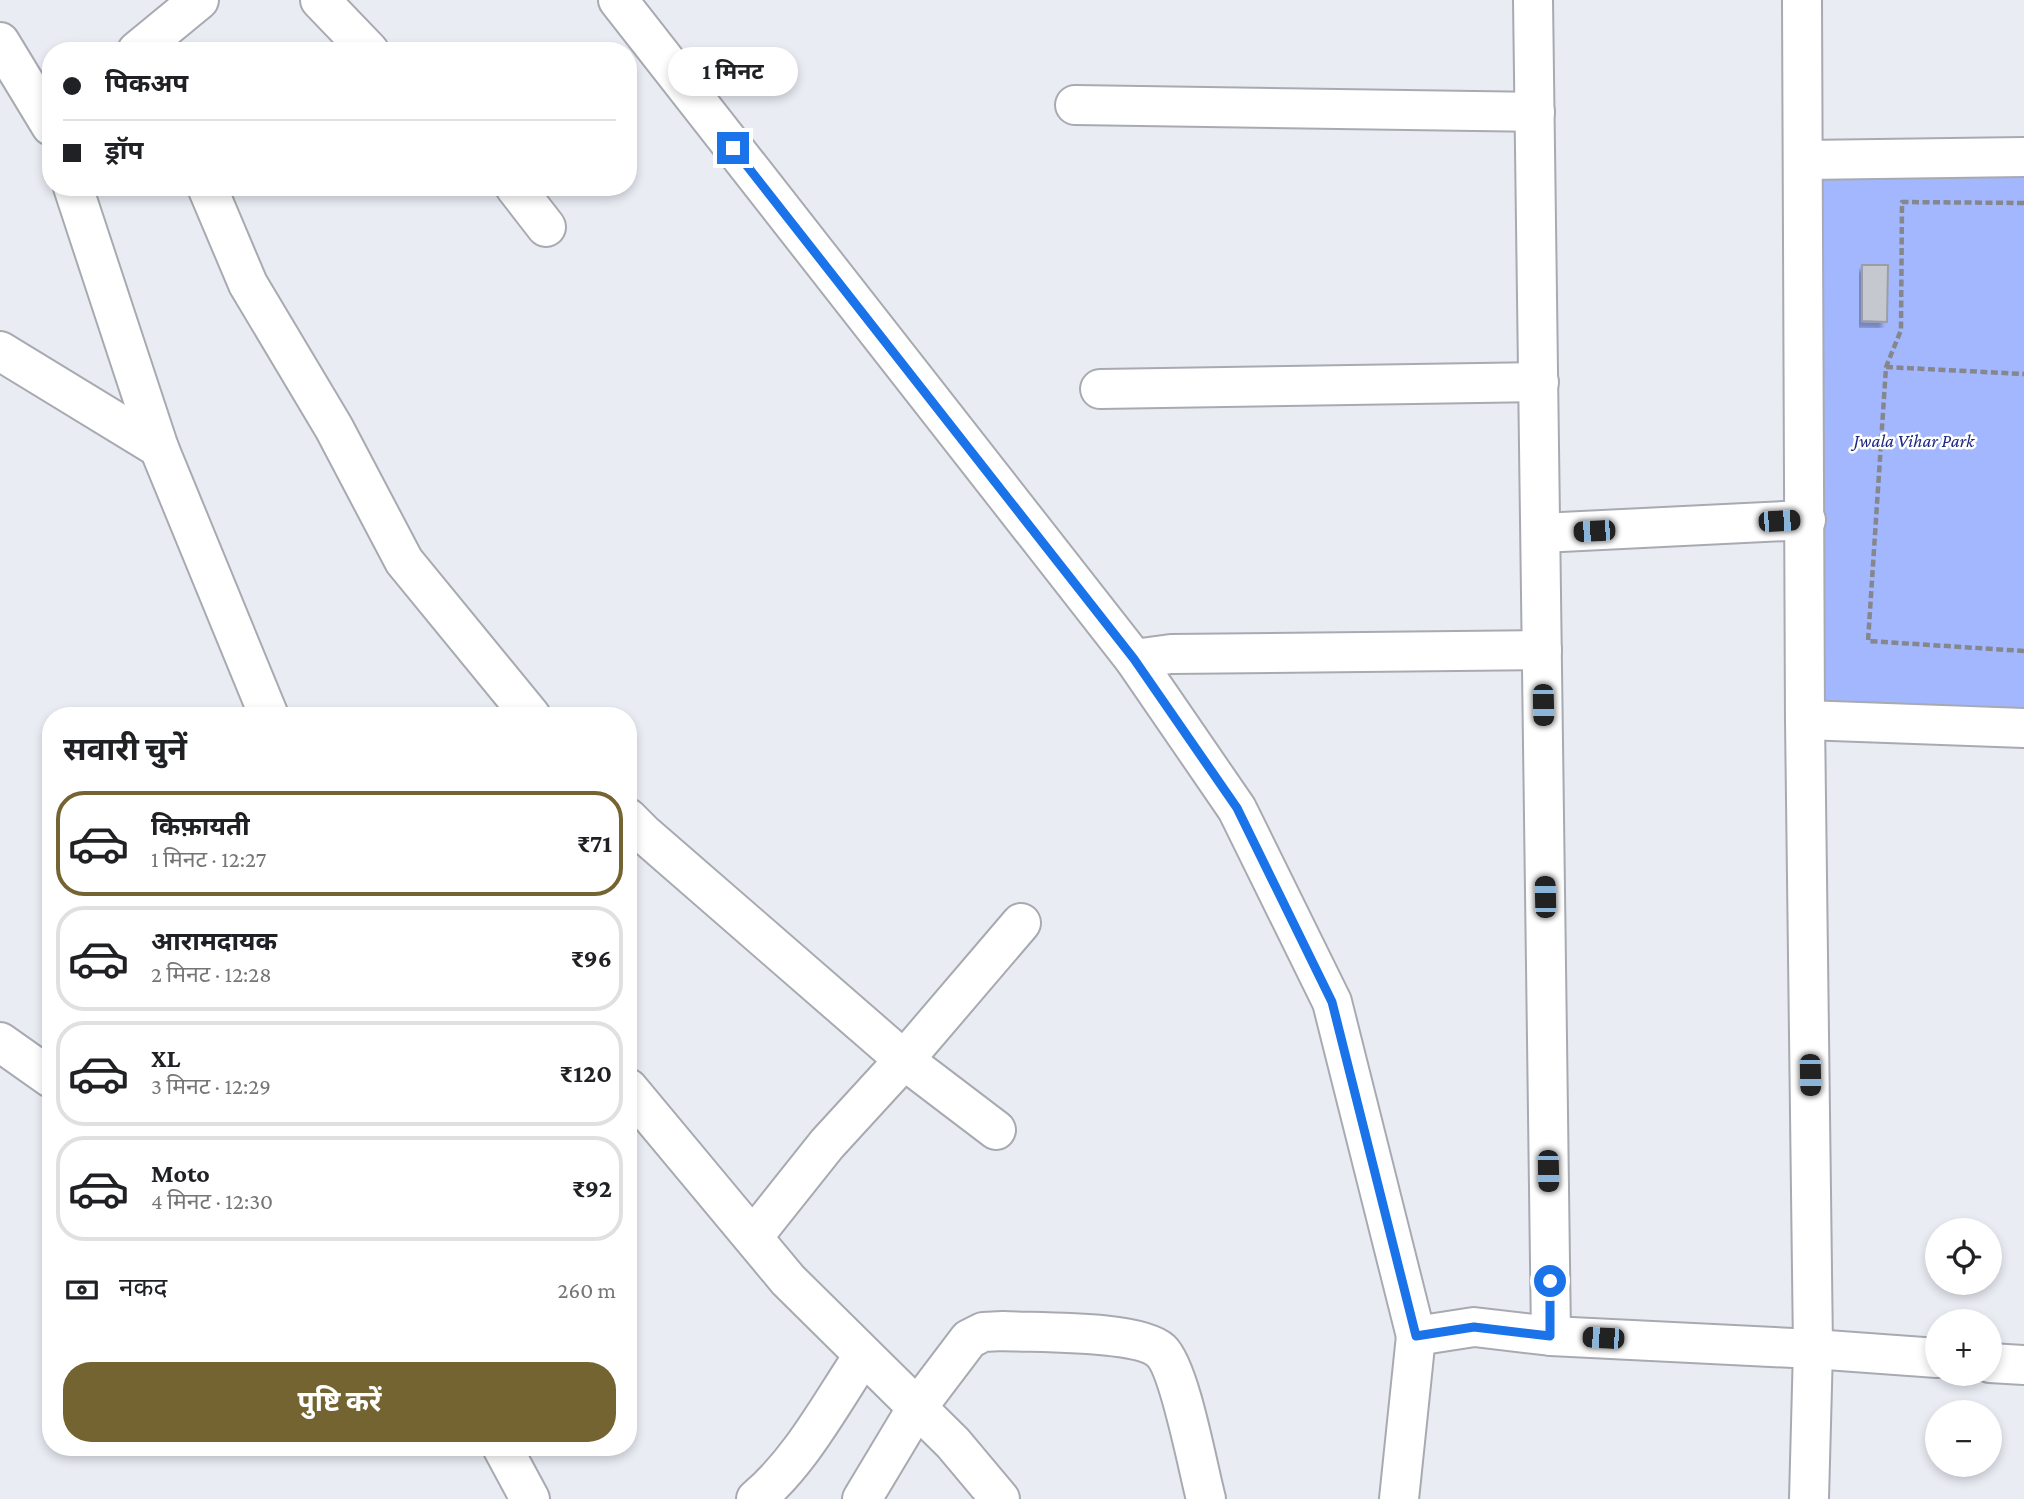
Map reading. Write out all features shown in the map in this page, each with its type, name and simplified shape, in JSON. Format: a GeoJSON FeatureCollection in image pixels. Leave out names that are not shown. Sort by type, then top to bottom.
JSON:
{"type":"FeatureCollection","features":[{"type":"Feature","properties":{"kind":"street"},"geometry":{"type":"LineString","coordinates":[[151,42],[198,0]]}},
{"type":"Feature","properties":{"kind":"street"},"geometry":{"type":"LineString","coordinates":[[320,0],[360,42]]}},
{"type":"Feature","properties":{"kind":"street"},"geometry":{"type":"LineString","coordinates":[[618,0],[1150,657],[1237,808],[1332,1002],[1446,1331],[1399,1499]]}},
{"type":"Feature","properties":{"kind":"street"},"geometry":{"type":"LineString","coordinates":[[1534,0],[1550,1336]]}},
{"type":"Feature","properties":{"kind":"street"},"geometry":{"type":"LineString","coordinates":[[1802,0],[1805,720],[1813,1349],[1809,1499]]}},
{"type":"Feature","properties":{"kind":"street"},"geometry":{"type":"LineString","coordinates":[[0,42],[42,110]]}},
{"type":"Feature","properties":{"kind":"street"},"geometry":{"type":"LineString","coordinates":[[1075,105],[1535,112]]}},
{"type":"Feature","properties":{"kind":"street"},"geometry":{"type":"LineString","coordinates":[[1804,160],[2024,157]]}},
{"type":"Feature","properties":{"kind":"street"},"geometry":{"type":"LineString","coordinates":[[76,196],[159,448],[265,707]]}},
{"type":"Feature","properties":{"kind":"street"},"geometry":{"type":"LineString","coordinates":[[210,196],[248,284],[334,428],[404,561],[524,707]]}},
{"type":"Feature","properties":{"kind":"street"},"geometry":{"type":"LineString","coordinates":[[522,196],[546,227]]}},
{"type":"Feature","properties":{"kind":"street"},"geometry":{"type":"LineString","coordinates":[[0,351],[159,448]]}},
{"type":"Feature","properties":{"kind":"street"},"geometry":{"type":"LineString","coordinates":[[1100,389],[1539,382]]}},
{"type":"Feature","properties":{"kind":"street"},"geometry":{"type":"LineString","coordinates":[[1541,533],[1806,520]]}},
{"type":"Feature","properties":{"kind":"street"},"geometry":{"type":"LineString","coordinates":[[1150,657],[1542,650]]}},
{"type":"Feature","properties":{"kind":"street"},"geometry":{"type":"LineString","coordinates":[[1805,720],[2024,728]]}},
{"type":"Feature","properties":{"kind":"street"},"geometry":{"type":"LineString","coordinates":[[637,828],[904,1060],[996,1130]]}},
{"type":"Feature","properties":{"kind":"street"},"geometry":{"type":"LineString","coordinates":[[753,1237],[827,1144],[904,1060],[1021,923]]}},
{"type":"Feature","properties":{"kind":"street"},"geometry":{"type":"LineString","coordinates":[[0,1042],[42,1072]]}},
{"type":"Feature","properties":{"kind":"street"},"geometry":{"type":"LineString","coordinates":[[637,1099],[788,1280],[953,1443],[1000,1499]]}},
{"type":"Feature","properties":{"kind":"street"},"geometry":{"type":"LineString","coordinates":[[862,1499],[916,1409],[975,1334],[1003,1331],[1125,1337],[1148,1342],[1160,1350],[1174,1371],[1206,1499]]}},
{"type":"Feature","properties":{"kind":"street"},"geometry":{"type":"LineString","coordinates":[[1446,1331],[1813,1349],[1925,1358]]}},
{"type":"Feature","properties":{"kind":"street"},"geometry":{"type":"LineString","coordinates":[[756,1499],[771,1487],[794,1459],[863,1356]]}},
{"type":"Feature","properties":{"kind":"street"},"geometry":{"type":"LineString","coordinates":[[2002,1364],[2024,1365]]}},
{"type":"Feature","properties":{"kind":"street"},"geometry":{"type":"LineString","coordinates":[[507,1456],[530,1499]]}},
{"type":"Feature","properties":{"kind":"path"},"geometry":{"type":"LineString","coordinates":[[2024,203],[1902,202],[1901,330],[1886,367],[1868,641],[2024,651]]}},
{"type":"Feature","properties":{"kind":"path"},"geometry":{"type":"LineString","coordinates":[[1886,367],[2024,374]]}},
{"type":"Feature","properties":{"kind":"green space","name":"Jwala Vihar Park"},"geometry":{"type":"Polygon","coordinates":[[[2024,157],[2024,728],[1805,720],[1804,160],[2024,157]]]}},
{"type":"Feature","properties":{"kind":"building"},"geometry":{"type":"Polygon","coordinates":[[[1862,265],[1888,265],[1887,322],[1862,321],[1862,265]]]}},
{"type":"Feature","properties":{"kind":"route"},"geometry":{"type":"LineString","coordinates":[[733,148],[1134,659],[1237,808],[1332,1002],[1416,1336],[1474,1327],[1550,1336],[1550,1281]]}}]}
